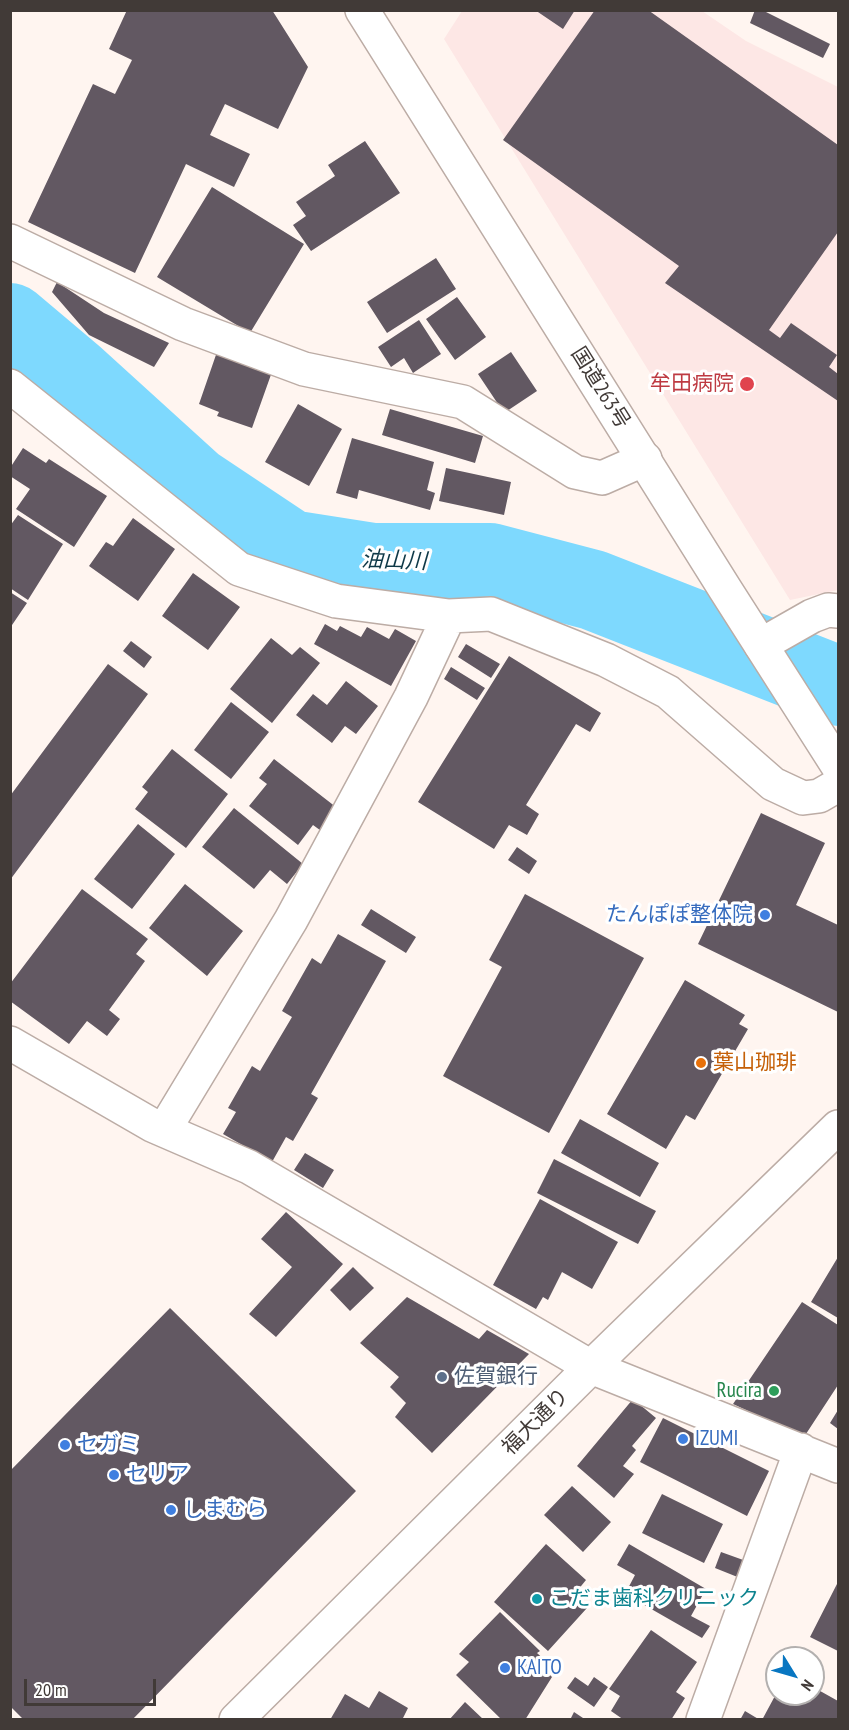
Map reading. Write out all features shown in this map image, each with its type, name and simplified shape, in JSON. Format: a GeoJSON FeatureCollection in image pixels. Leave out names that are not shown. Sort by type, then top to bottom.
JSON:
{"type":"FeatureCollection","features":[{"type":"Feature","properties":{"kind":"main road","name":"国道263号"},"geometry":{"type":"LineString","coordinates":[[362,10],[838,766]]}},
{"type":"Feature","properties":{"kind":"main road"},"geometry":{"type":"LineString","coordinates":[[10,241],[183,324],[304,369],[463,402],[575,472],[602,478],[645,459]]}},
{"type":"Feature","properties":{"kind":"main road"},"geometry":{"type":"LineString","coordinates":[[10,386],[240,569],[336,601],[449,616],[491,614],[606,660],[668,692],[773,784],[802,798],[819,796],[838,785]]}},
{"type":"Feature","properties":{"kind":"main road"},"geometry":{"type":"LineString","coordinates":[[761,645],[812,616],[828,610],[838,611]]}},
{"type":"Feature","properties":{"kind":"main road"},"geometry":{"type":"LineString","coordinates":[[164,1130],[291,920],[411,698],[449,616]]}},
{"type":"Feature","properties":{"kind":"main road"},"geometry":{"type":"LineString","coordinates":[[10,1043],[152,1125],[249,1167],[591,1367],[838,1466]]}},
{"type":"Feature","properties":{"kind":"main road","name":"福大通り"},"geometry":{"type":"LineString","coordinates":[[236,1719],[591,1367],[838,1127]]}},
{"type":"Feature","properties":{"kind":"main road"},"geometry":{"type":"LineString","coordinates":[[703,1719],[801,1450]]}},
{"type":"Feature","properties":{"kind":"shaded area","name":"牟田病院"},"geometry":{"type":"Polygon","coordinates":[[[462,11],[702,11],[746,41],[838,87],[838,590],[790,600],[444,39],[462,11]]]}},
{"type":"Feature","properties":{"kind":"building"},"geometry":{"type":"Polygon","coordinates":[[[127,10],[272,10],[308,67],[278,129],[225,104],[210,135],[250,154],[234,187],[186,164],[135,273],[28,222],[93,84],[115,94],[132,60],[109,49],[127,10]]]}},
{"type":"Feature","properties":{"kind":"building"},"geometry":{"type":"Polygon","coordinates":[[[535,10],[575,10],[563,29],[535,10]]]}},
{"type":"Feature","properties":{"kind":"building"},"geometry":{"type":"Polygon","coordinates":[[[595,10],[648,10],[838,145],[838,232],[769,330],[780,338],[791,323],[837,355],[829,367],[838,374],[838,401],[665,283],[679,266],[503,140],[595,10]]]}},
{"type":"Feature","properties":{"kind":"building"},"geometry":{"type":"Polygon","coordinates":[[[755,10],[762,10],[830,44],[823,58],[750,23],[755,10]]]}},
{"type":"Feature","properties":{"kind":"building"},"geometry":{"type":"Polygon","coordinates":[[[365,141],[400,193],[311,251],[293,225],[306,216],[296,202],[335,176],[328,165],[365,141]]]}},
{"type":"Feature","properties":{"kind":"building"},"geometry":{"type":"Polygon","coordinates":[[[212,187],[304,244],[250,333],[157,277],[212,187]]]}},
{"type":"Feature","properties":{"kind":"building"},"geometry":{"type":"Polygon","coordinates":[[[436,258],[456,289],[387,333],[367,302],[436,258]]]}},
{"type":"Feature","properties":{"kind":"building"},"geometry":{"type":"Polygon","coordinates":[[[57,282],[104,313],[169,343],[154,367],[89,335],[52,292],[57,282]]]}},
{"type":"Feature","properties":{"kind":"building"},"geometry":{"type":"Polygon","coordinates":[[[457,297],[486,337],[455,360],[426,319],[457,297]]]}},
{"type":"Feature","properties":{"kind":"building"},"geometry":{"type":"Polygon","coordinates":[[[419,320],[441,354],[413,373],[404,358],[391,367],[378,347],[419,320]]]}},
{"type":"Feature","properties":{"kind":"building"},"geometry":{"type":"Polygon","coordinates":[[[218,349],[273,369],[252,428],[217,416],[219,412],[199,404],[218,349]]]}},
{"type":"Feature","properties":{"kind":"building"},"geometry":{"type":"Polygon","coordinates":[[[511,352],[537,391],[504,413],[478,374],[511,352]]]}},
{"type":"Feature","properties":{"kind":"building"},"geometry":{"type":"Polygon","coordinates":[[[298,404],[342,429],[309,486],[265,462],[298,404]]]}},
{"type":"Feature","properties":{"kind":"building"},"geometry":{"type":"Polygon","coordinates":[[[390,409],[483,436],[475,463],[382,435],[390,409]]]}},
{"type":"Feature","properties":{"kind":"building"},"geometry":{"type":"Polygon","coordinates":[[[352,438],[434,462],[427,490],[435,493],[430,510],[359,490],[357,499],[336,493],[352,438]]]}},
{"type":"Feature","properties":{"kind":"building"},"geometry":{"type":"Polygon","coordinates":[[[23,448],[46,463],[49,459],[107,496],[74,547],[16,509],[30,489],[10,476],[10,468],[23,448]]]}},
{"type":"Feature","properties":{"kind":"building"},"geometry":{"type":"Polygon","coordinates":[[[446,468],[511,482],[504,515],[439,501],[446,468]]]}},
{"type":"Feature","properties":{"kind":"building"},"geometry":{"type":"Polygon","coordinates":[[[18,515],[63,544],[28,600],[10,588],[10,526],[18,515]]]}},
{"type":"Feature","properties":{"kind":"building"},"geometry":{"type":"Polygon","coordinates":[[[133,518],[175,549],[138,601],[89,566],[106,542],[113,546],[133,518]]]}},
{"type":"Feature","properties":{"kind":"building"},"geometry":{"type":"Polygon","coordinates":[[[193,573],[240,607],[208,650],[162,616],[193,573]]]}},
{"type":"Feature","properties":{"kind":"building"},"geometry":{"type":"Polygon","coordinates":[[[10,592],[27,603],[10,628],[10,592]]]}},
{"type":"Feature","properties":{"kind":"building"},"geometry":{"type":"Polygon","coordinates":[[[325,624],[337,631],[340,626],[361,637],[367,627],[389,639],[395,629],[416,641],[391,686],[314,644],[325,624]]]}},
{"type":"Feature","properties":{"kind":"building"},"geometry":{"type":"Polygon","coordinates":[[[271,638],[292,655],[300,647],[320,663],[272,723],[230,689],[271,638]]]}},
{"type":"Feature","properties":{"kind":"building"},"geometry":{"type":"Polygon","coordinates":[[[131,641],[152,657],[144,668],[123,651],[131,641]]]}},
{"type":"Feature","properties":{"kind":"building"},"geometry":{"type":"Polygon","coordinates":[[[466,644],[500,664],[491,678],[458,657],[466,644]]]}},
{"type":"Feature","properties":{"kind":"building"},"geometry":{"type":"Polygon","coordinates":[[[509,656],[601,713],[590,732],[576,724],[526,805],[539,814],[527,835],[509,825],[494,849],[418,802],[509,656]]]}},
{"type":"Feature","properties":{"kind":"building"},"geometry":{"type":"Polygon","coordinates":[[[108,664],[148,694],[10,880],[10,796],[108,664]]]}},
{"type":"Feature","properties":{"kind":"building"},"geometry":{"type":"Polygon","coordinates":[[[451,667],[485,688],[477,700],[444,679],[451,667]]]}},
{"type":"Feature","properties":{"kind":"building"},"geometry":{"type":"Polygon","coordinates":[[[346,681],[378,706],[356,734],[345,726],[332,743],[296,715],[313,694],[327,705],[346,681]]]}},
{"type":"Feature","properties":{"kind":"building"},"geometry":{"type":"Polygon","coordinates":[[[231,702],[269,732],[231,779],[194,750],[231,702]]]}},
{"type":"Feature","properties":{"kind":"building"},"geometry":{"type":"Polygon","coordinates":[[[172,749],[228,794],[186,848],[135,809],[148,792],[142,787],[172,749]]]}},
{"type":"Feature","properties":{"kind":"building"},"geometry":{"type":"Polygon","coordinates":[[[274,759],[341,811],[324,833],[313,825],[298,845],[249,806],[267,784],[259,778],[274,759]]]}},
{"type":"Feature","properties":{"kind":"building"},"geometry":{"type":"Polygon","coordinates":[[[234,808],[303,864],[287,884],[270,870],[254,889],[202,847],[234,808]]]}},
{"type":"Feature","properties":{"kind":"building","name":"たんぽぽ整体院"},"geometry":{"type":"Polygon","coordinates":[[[761,813],[825,843],[796,905],[838,925],[838,1012],[698,944],[761,813]]]}},
{"type":"Feature","properties":{"kind":"building"},"geometry":{"type":"Polygon","coordinates":[[[138,824],[175,854],[132,909],[94,879],[138,824]]]}},
{"type":"Feature","properties":{"kind":"building"},"geometry":{"type":"Polygon","coordinates":[[[517,847],[537,861],[529,874],[508,860],[517,847]]]}},
{"type":"Feature","properties":{"kind":"building"},"geometry":{"type":"Polygon","coordinates":[[[185,884],[243,931],[207,976],[149,928],[185,884]]]}},
{"type":"Feature","properties":{"kind":"building"},"geometry":{"type":"Polygon","coordinates":[[[82,889],[148,939],[136,954],[145,961],[109,1010],[120,1019],[107,1036],[87,1021],[69,1044],[10,1001],[10,984],[82,889]]]}},
{"type":"Feature","properties":{"kind":"building"},"geometry":{"type":"Polygon","coordinates":[[[525,894],[644,958],[549,1133],[443,1076],[502,967],[489,960],[525,894]]]}},
{"type":"Feature","properties":{"kind":"building"},"geometry":{"type":"Polygon","coordinates":[[[371,909],[416,937],[406,953],[361,925],[371,909]]]}},
{"type":"Feature","properties":{"kind":"building"},"geometry":{"type":"Polygon","coordinates":[[[338,934],[386,961],[311,1094],[318,1098],[293,1141],[286,1137],[272,1162],[223,1134],[236,1112],[228,1108],[252,1066],[260,1071],[292,1017],[282,1011],[312,958],[321,964],[338,934]]]}},
{"type":"Feature","properties":{"kind":"building"},"geometry":{"type":"Polygon","coordinates":[[[685,980],[745,1015],[739,1024],[748,1029],[695,1120],[686,1115],[666,1149],[607,1114],[685,980]]]}},
{"type":"Feature","properties":{"kind":"building"},"geometry":{"type":"Polygon","coordinates":[[[580,1119],[659,1163],[640,1197],[561,1153],[580,1119]]]}},
{"type":"Feature","properties":{"kind":"building"},"geometry":{"type":"Polygon","coordinates":[[[305,1153],[334,1170],[323,1188],[294,1170],[305,1153]]]}},
{"type":"Feature","properties":{"kind":"building"},"geometry":{"type":"Polygon","coordinates":[[[554,1159],[656,1211],[638,1244],[537,1193],[554,1159]]]}},
{"type":"Feature","properties":{"kind":"building"},"geometry":{"type":"Polygon","coordinates":[[[540,1199],[618,1242],[592,1289],[562,1272],[548,1300],[543,1297],[536,1309],[493,1285],[540,1199]]]}},
{"type":"Feature","properties":{"kind":"building"},"geometry":{"type":"Polygon","coordinates":[[[286,1212],[343,1264],[276,1337],[249,1314],[292,1267],[261,1239],[286,1212]]]}},
{"type":"Feature","properties":{"kind":"building"},"geometry":{"type":"Polygon","coordinates":[[[838,1257],[838,1318],[811,1302],[838,1257]]]}},
{"type":"Feature","properties":{"kind":"building"},"geometry":{"type":"Polygon","coordinates":[[[353,1267],[374,1288],[350,1311],[330,1290],[353,1267]]]}},
{"type":"Feature","properties":{"kind":"building"},"geometry":{"type":"Polygon","coordinates":[[[407,1297],[479,1339],[487,1330],[529,1354],[432,1453],[395,1417],[406,1403],[390,1387],[399,1377],[360,1343],[407,1297]]]}},
{"type":"Feature","properties":{"kind":"building"},"geometry":{"type":"Polygon","coordinates":[[[802,1302],[838,1325],[838,1385],[804,1437],[733,1404],[802,1302]]]}},
{"type":"Feature","properties":{"kind":"building"},"geometry":{"type":"Polygon","coordinates":[[[170,1308],[356,1491],[132,1720],[24,1720],[10,1706],[10,1471],[170,1308]]]}},
{"type":"Feature","properties":{"kind":"building"},"geometry":{"type":"Polygon","coordinates":[[[633,1399],[656,1418],[632,1446],[636,1450],[623,1466],[634,1474],[614,1498],[577,1466],[633,1399]]]}},
{"type":"Feature","properties":{"kind":"building"},"geometry":{"type":"Polygon","coordinates":[[[838,1410],[838,1429],[830,1423],[838,1410]]]}},
{"type":"Feature","properties":{"kind":"building"},"geometry":{"type":"Polygon","coordinates":[[[663,1418],[769,1471],[747,1516],[640,1462],[663,1418]]]}},
{"type":"Feature","properties":{"kind":"building"},"geometry":{"type":"Polygon","coordinates":[[[572,1486],[611,1522],[583,1552],[544,1515],[572,1486]]]}},
{"type":"Feature","properties":{"kind":"building"},"geometry":{"type":"Polygon","coordinates":[[[662,1494],[723,1524],[704,1563],[642,1533],[662,1494]]]}},
{"type":"Feature","properties":{"kind":"building","name":"こだま歯科クリニック"},"geometry":{"type":"Polygon","coordinates":[[[546,1544],[586,1580],[573,1596],[587,1608],[548,1651],[494,1602],[546,1544]]]}},
{"type":"Feature","properties":{"kind":"building"},"geometry":{"type":"Polygon","coordinates":[[[629,1544],[706,1589],[691,1616],[710,1626],[702,1638],[625,1594],[635,1575],[617,1565],[629,1544]]]}},
{"type":"Feature","properties":{"kind":"building"},"geometry":{"type":"Polygon","coordinates":[[[721,1552],[746,1561],[740,1578],[715,1568],[721,1552]]]}},
{"type":"Feature","properties":{"kind":"building"},"geometry":{"type":"Polygon","coordinates":[[[838,1582],[838,1651],[810,1637],[838,1582]]]}},
{"type":"Feature","properties":{"kind":"building","name":"KAITO"},"geometry":{"type":"Polygon","coordinates":[[[500,1612],[540,1651],[537,1653],[550,1665],[545,1670],[552,1677],[525,1720],[502,1720],[456,1675],[469,1662],[459,1654],[500,1612]]]}},
{"type":"Feature","properties":{"kind":"building"},"geometry":{"type":"Polygon","coordinates":[[[651,1630],[697,1662],[676,1692],[685,1698],[671,1720],[624,1720],[611,1711],[620,1696],[609,1689],[651,1630]]]}},
{"type":"Feature","properties":{"kind":"building"},"geometry":{"type":"Polygon","coordinates":[[[575,1677],[588,1686],[594,1677],[608,1687],[594,1707],[567,1688],[575,1677]]]}},
{"type":"Feature","properties":{"kind":"building"},"geometry":{"type":"Polygon","coordinates":[[[379,1691],[408,1708],[402,1720],[330,1720],[345,1694],[369,1708],[379,1691]]]}},
{"type":"Feature","properties":{"kind":"building"},"geometry":{"type":"Polygon","coordinates":[[[825,1694],[838,1701],[838,1720],[762,1720],[770,1706],[825,1706],[825,1694]]]}},
{"type":"Feature","properties":{"kind":"building"},"geometry":{"type":"Polygon","coordinates":[[[465,1702],[484,1720],[449,1720],[465,1702]]]}},
{"type":"Feature","properties":{"kind":"building"},"geometry":{"type":"Polygon","coordinates":[[[745,1711],[760,1720],[740,1720],[745,1711]]]}},
{"type":"Feature","properties":{"kind":"building"},"geometry":{"type":"Polygon","coordinates":[[[574,1712],[586,1720],[570,1720],[574,1712]]]}},
{"type":"Feature","properties":{"kind":"waterway","name":"油山川"},"geometry":{"type":"LineString","coordinates":[[10,323],[74,377],[194,486],[290,550],[373,563],[490,563],[593,590],[838,686]]}},
{"type":"Feature","properties":{"kind":"place","name":"牟田病院"},"geometry":{"type":"Point","coordinates":[747,384]}},
{"type":"Feature","properties":{"kind":"place","name":"たんぽぽ整体院"},"geometry":{"type":"Point","coordinates":[765,915]}},
{"type":"Feature","properties":{"kind":"place","name":"葉山珈琲"},"geometry":{"type":"Point","coordinates":[701,1063]}},
{"type":"Feature","properties":{"kind":"place","name":"佐賀銀行"},"geometry":{"type":"Point","coordinates":[442,1377]}},
{"type":"Feature","properties":{"kind":"place","name":"Rucira"},"geometry":{"type":"Point","coordinates":[774,1391]}},
{"type":"Feature","properties":{"kind":"place","name":"IZUMI"},"geometry":{"type":"Point","coordinates":[683,1439]}},
{"type":"Feature","properties":{"kind":"place","name":"セガミ"},"geometry":{"type":"Point","coordinates":[65,1445]}},
{"type":"Feature","properties":{"kind":"place","name":"セリア"},"geometry":{"type":"Point","coordinates":[114,1475]}},
{"type":"Feature","properties":{"kind":"place","name":"しまむら"},"geometry":{"type":"Point","coordinates":[171,1510]}},
{"type":"Feature","properties":{"kind":"place","name":"こだま歯科クリニック"},"geometry":{"type":"Point","coordinates":[537,1599]}},
{"type":"Feature","properties":{"kind":"place","name":"KAITO"},"geometry":{"type":"Point","coordinates":[505,1668]}}]}
